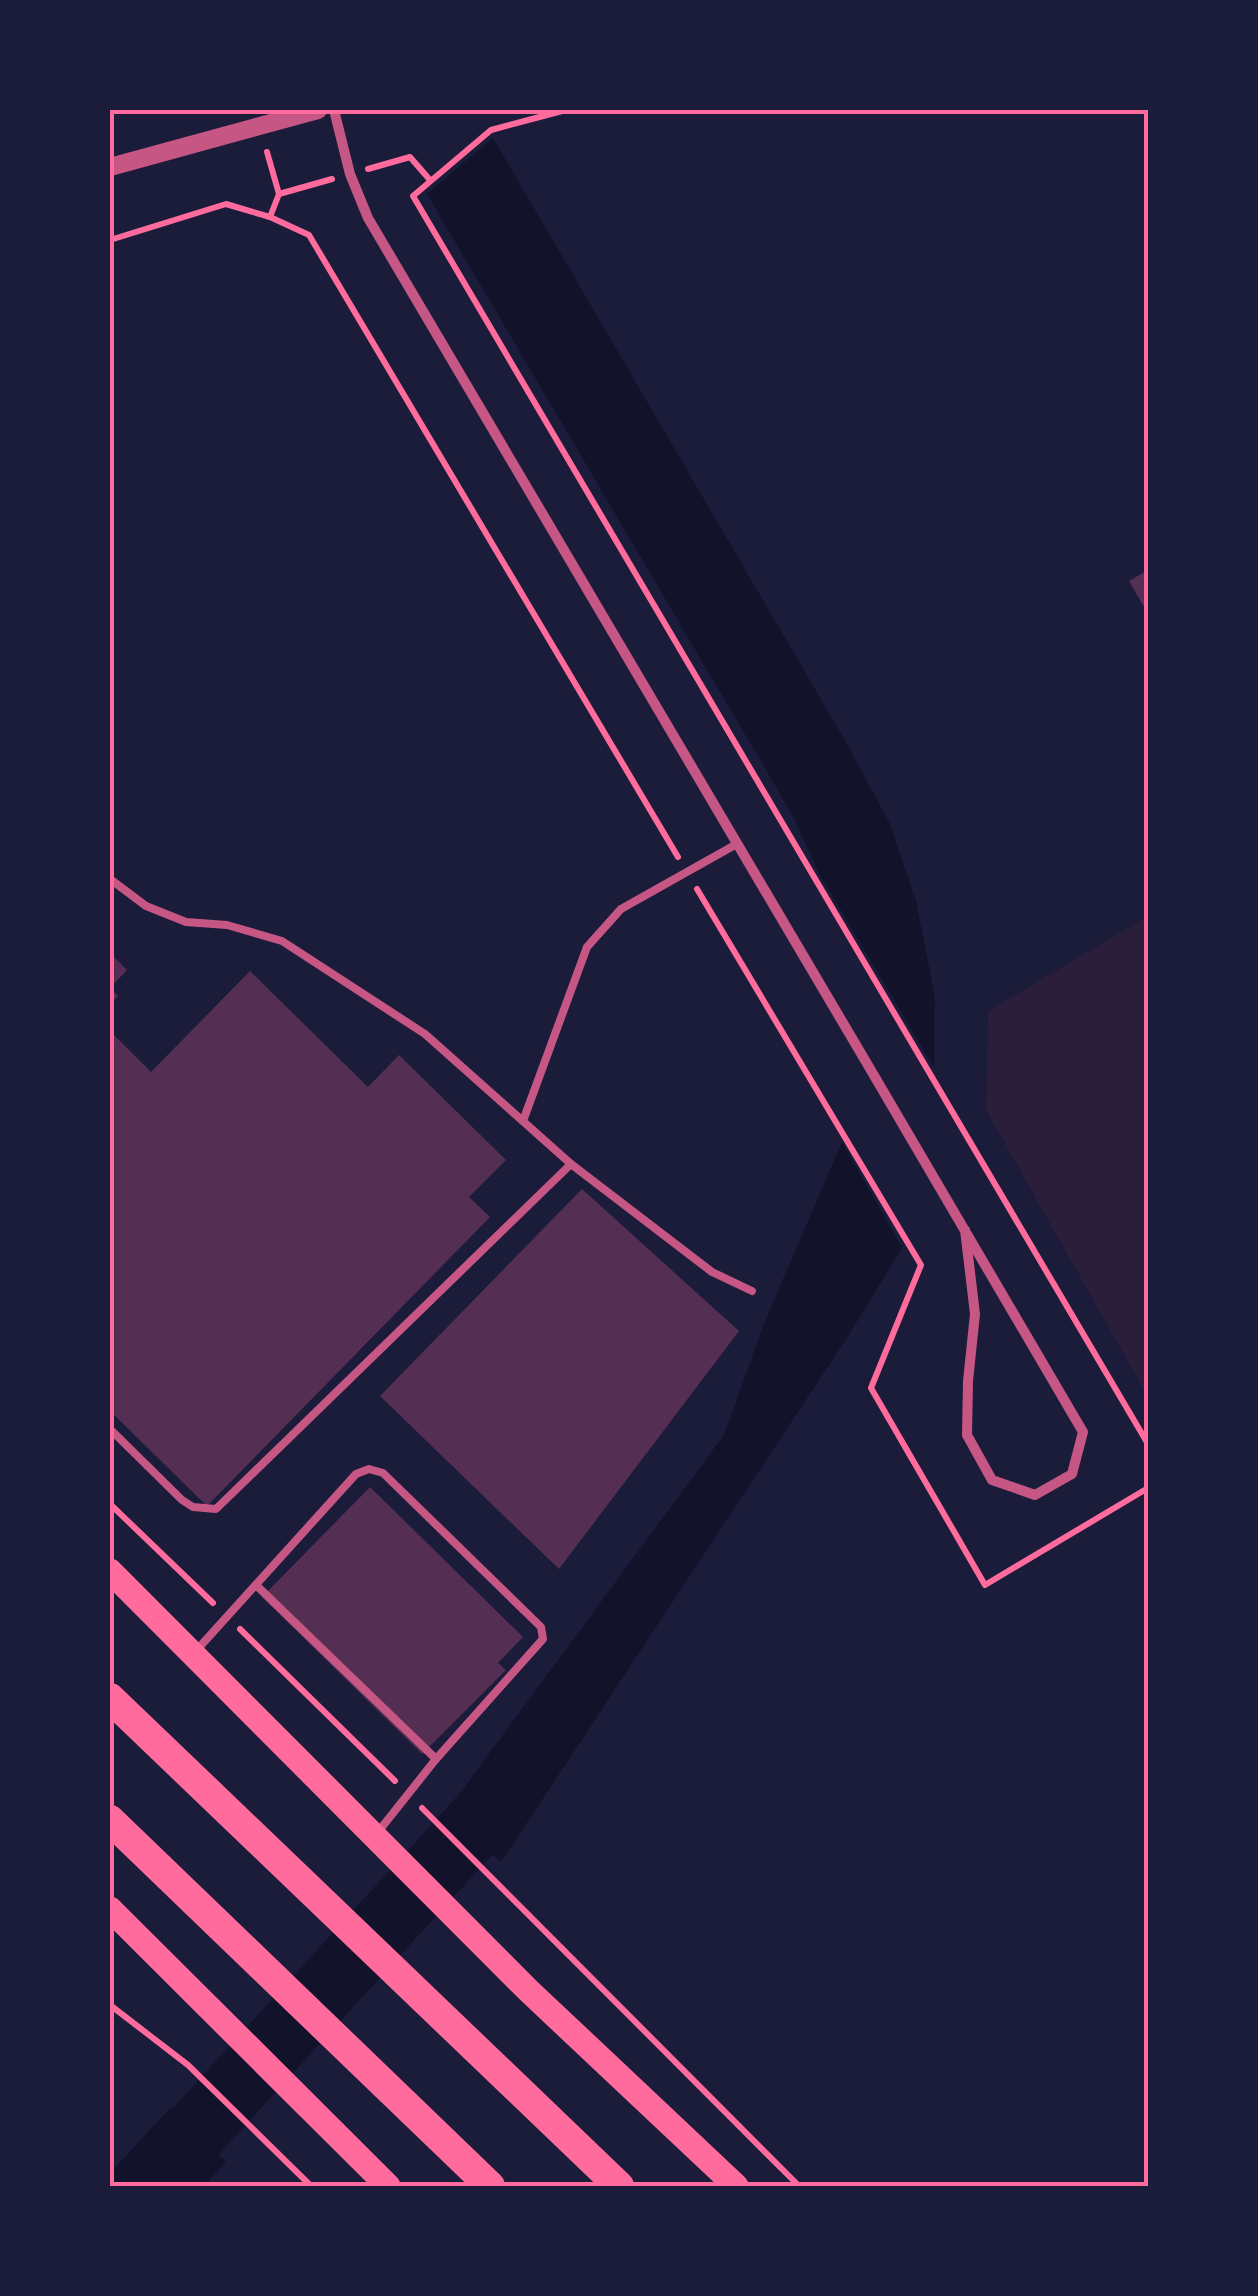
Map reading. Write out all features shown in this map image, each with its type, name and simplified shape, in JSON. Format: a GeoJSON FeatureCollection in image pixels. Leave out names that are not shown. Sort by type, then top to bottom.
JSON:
{"type":"FeatureCollection","features":[{"type":"Feature","properties":{"kind":"highway"},"geometry":{"type":"LineString","coordinates":[[110,1698],[620,2186]]}},
{"type":"Feature","properties":{"kind":"highway"},"geometry":{"type":"LineString","coordinates":[[110,1820],[490,2186]]}},
{"type":"Feature","properties":{"kind":"main road"},"geometry":{"type":"LineString","coordinates":[[110,1571],[608,2068],[736,2186]]}},
{"type":"Feature","properties":{"kind":"main road"},"geometry":{"type":"LineString","coordinates":[[110,1909],[388,2186]]}},
{"type":"Feature","properties":{"kind":"street"},"geometry":{"type":"LineString","coordinates":[[110,167],[318,110]]}},
{"type":"Feature","properties":{"kind":"street"},"geometry":{"type":"LineString","coordinates":[[334,110],[350,174],[368,218],[735,845],[965,1230],[1083,1432],[1072,1474],[1035,1495],[992,1480],[967,1435],[975,1314],[965,1230]]}},
{"type":"Feature","properties":{"kind":"lane"},"geometry":{"type":"LineString","coordinates":[[523,1122],[587,947],[621,909],[735,845]]}},
{"type":"Feature","properties":{"kind":"lane"},"geometry":{"type":"LineString","coordinates":[[110,879],[146,906],[186,922],[227,925],[282,941],[425,1034],[571,1164],[712,1272],[752,1291]]}},
{"type":"Feature","properties":{"kind":"lane"},"geometry":{"type":"LineString","coordinates":[[110,1428],[182,1500],[193,1508],[216,1510],[571,1164]]}},
{"type":"Feature","properties":{"kind":"lane"},"geometry":{"type":"LineString","coordinates":[[194,1653],[356,1474],[369,1469],[396,1486],[544,1631],[543,1639],[408,1794],[384,1844]]}},
{"type":"Feature","properties":{"kind":"lane"},"geometry":{"type":"LineString","coordinates":[[256,1585],[436,1759]]}},
{"type":"Feature","properties":{"kind":"path"},"geometry":{"type":"LineString","coordinates":[[566,110],[490,130],[413,196],[1148,1444]]}},
{"type":"Feature","properties":{"kind":"path"},"geometry":{"type":"LineString","coordinates":[[110,1504],[408,1794],[798,2186]]}},
{"type":"Feature","properties":{"kind":"path"},"geometry":{"type":"LineString","coordinates":[[110,2005],[188,2064],[311,2186]]}},
{"type":"Feature","properties":{"kind":"shaded area"},"geometry":{"type":"Polygon","coordinates":[[[493,138],[889,822],[916,901],[935,998],[934,1067],[820,875],[792,814],[427,194],[493,138]]]}},
{"type":"Feature","properties":{"kind":"shaded area"},"geometry":{"type":"Polygon","coordinates":[[[1148,916],[1148,1397],[986,1110],[988,1011],[1148,916]]]}},
{"type":"Feature","properties":{"kind":"shaded area"},"geometry":{"type":"Polygon","coordinates":[[[842,1142],[902,1248],[501,1862],[446,1812],[724,1435],[765,1321],[842,1142]]]}},
{"type":"Feature","properties":{"kind":"shaded area"},"geometry":{"type":"Polygon","coordinates":[[[171,2107],[226,2162],[204,2186],[110,2186],[110,2173],[171,2107]]]}},
{"type":"Feature","properties":{"kind":"building"},"geometry":{"type":"Polygon","coordinates":[[[1148,570],[1148,614],[1129,581],[1148,570]]]}},
{"type":"Feature","properties":{"kind":"building"},"geometry":{"type":"Polygon","coordinates":[[[110,953],[127,970],[110,988],[110,953]]]}},
{"type":"Feature","properties":{"kind":"building"},"geometry":{"type":"Polygon","coordinates":[[[250,971],[368,1087],[399,1055],[506,1160],[469,1197],[490,1217],[207,1506],[110,1411],[110,1031],[151,1072],[250,971]]]}},
{"type":"Feature","properties":{"kind":"building"},"geometry":{"type":"Polygon","coordinates":[[[110,988],[118,996],[110,1005],[110,988]]]}},
{"type":"Feature","properties":{"kind":"building"},"geometry":{"type":"Polygon","coordinates":[[[582,1189],[739,1331],[559,1569],[380,1396],[582,1189]]]}},
{"type":"Feature","properties":{"kind":"building"},"geometry":{"type":"Polygon","coordinates":[[[370,1487],[523,1637],[498,1663],[506,1670],[422,1754],[262,1597],[370,1487]]]}},
{"type":"Feature","properties":{"kind":"waterway"},"geometry":{"type":"LineString","coordinates":[[146,2186],[497,1801],[524,1765]]}}]}
